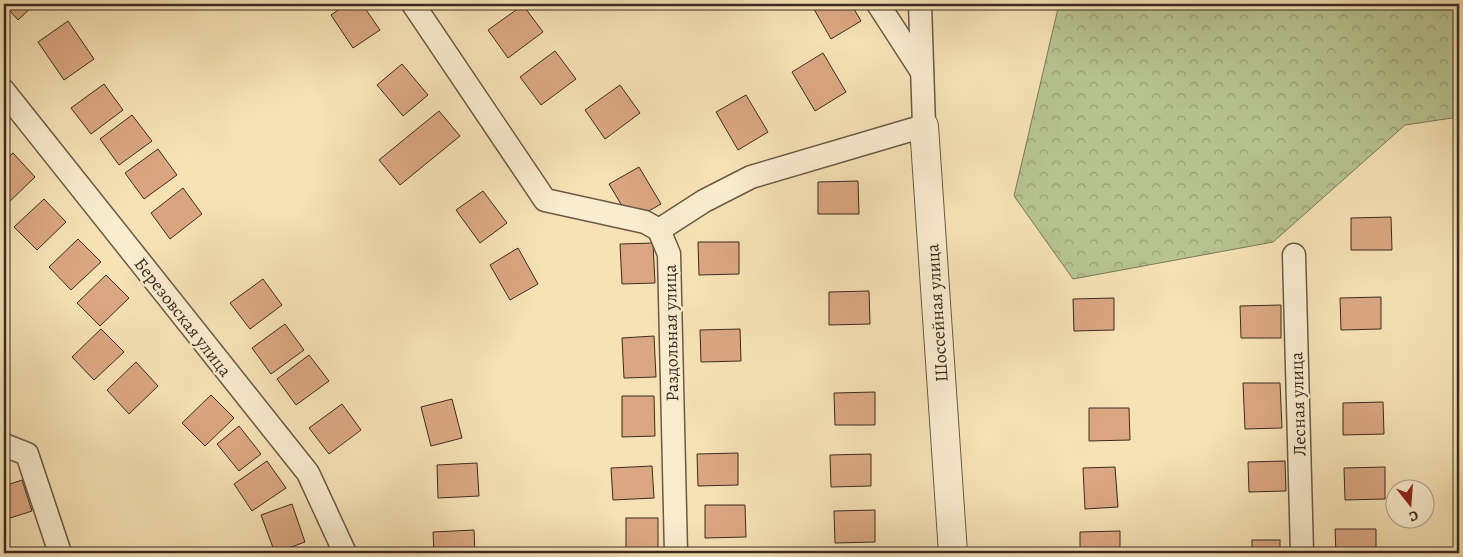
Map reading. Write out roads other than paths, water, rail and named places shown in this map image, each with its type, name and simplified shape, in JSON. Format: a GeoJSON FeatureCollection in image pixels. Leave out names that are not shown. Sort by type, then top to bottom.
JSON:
{"type":"FeatureCollection","features":[{"type":"Feature","properties":{"kind":"street"},"geometry":{"type":"LineString","coordinates":[[413,4],[545,200],[645,222],[659,230],[704,201],[751,177],[924,126]]}},
{"type":"Feature","properties":{"kind":"street"},"geometry":{"type":"LineString","coordinates":[[878,4],[922,73]]}},
{"type":"Feature","properties":{"kind":"street","name":"Шоссейная улица"},"geometry":{"type":"LineString","coordinates":[[920,4],[924,126],[953,553]]}},
{"type":"Feature","properties":{"kind":"street","name":"Березовская улица"},"geometry":{"type":"LineString","coordinates":[[4,91],[308,474],[345,553]]}},
{"type":"Feature","properties":{"kind":"street","name":"Раздольная улица"},"geometry":{"type":"LineString","coordinates":[[659,230],[669,254],[676,553]]}},
{"type":"Feature","properties":{"kind":"street","name":"Лесная улица"},"geometry":{"type":"LineString","coordinates":[[1294,255],[1302,553]]}},
{"type":"Feature","properties":{"kind":"street"},"geometry":{"type":"LineString","coordinates":[[4,445],[27,454],[60,553]]}}]}
